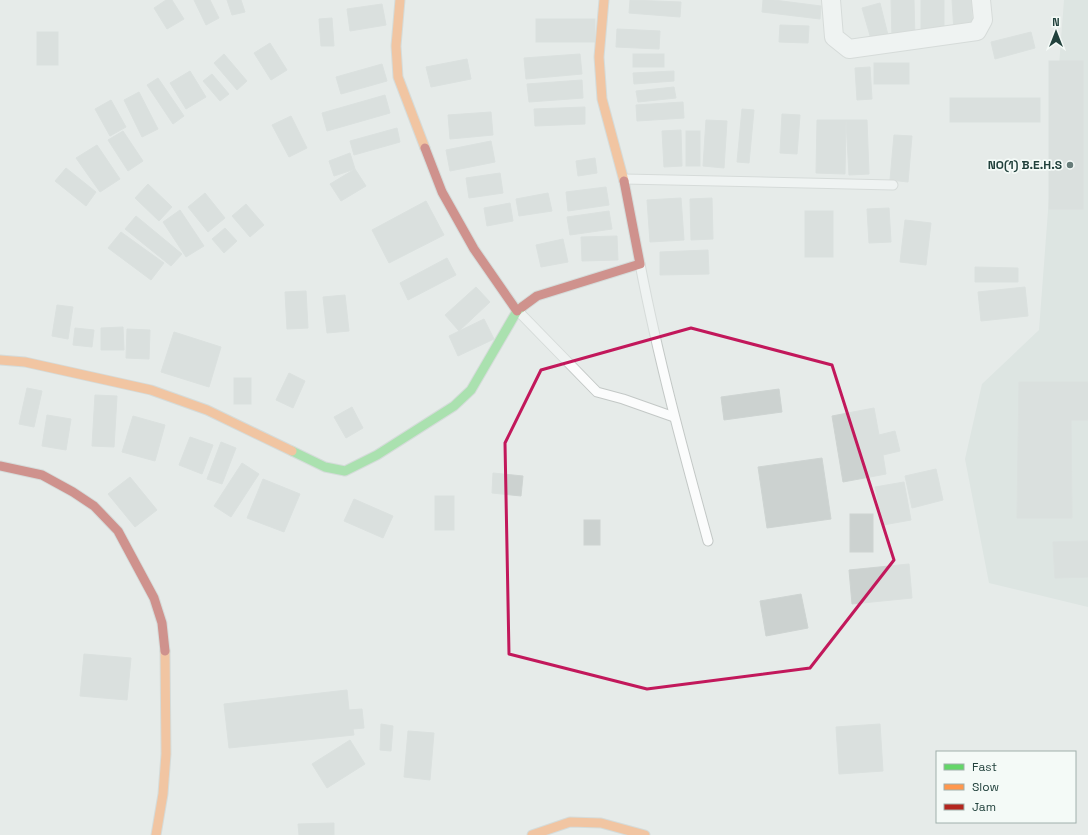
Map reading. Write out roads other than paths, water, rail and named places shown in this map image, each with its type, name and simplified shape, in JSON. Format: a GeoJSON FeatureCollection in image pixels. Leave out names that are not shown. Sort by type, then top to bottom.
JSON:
{"type":"FeatureCollection","features":[{"type":"Feature","properties":{"kind":"street"},"geometry":{"type":"LineString","coordinates":[[400,0],[396,46],[398,78],[442,192],[474,249],[517,310]]}},
{"type":"Feature","properties":{"kind":"street"},"geometry":{"type":"LineString","coordinates":[[0,360],[25,362],[151,390],[207,410],[325,467],[344,471],[377,455],[454,406],[471,390],[517,310],[537,296],[640,264],[624,179],[602,99],[599,57],[604,0]]}},
{"type":"Feature","properties":{"kind":"street"},"geometry":{"type":"LineString","coordinates":[[830,0],[834,37],[849,49],[977,31],[983,20],[981,0]]}},
{"type":"Feature","properties":{"kind":"street"},"geometry":{"type":"LineString","coordinates":[[0,466],[42,475],[73,492],[94,506],[118,531],[154,598],[162,623],[165,647],[166,688],[166,754],[163,794],[156,835]]}},
{"type":"Feature","properties":{"kind":"street"},"geometry":{"type":"LineString","coordinates":[[532,835],[570,822],[601,823],[645,835]]}},
{"type":"Feature","properties":{"kind":"lane"},"geometry":{"type":"LineString","coordinates":[[624,179],[893,185]]}},
{"type":"Feature","properties":{"kind":"lane"},"geometry":{"type":"LineString","coordinates":[[640,264],[651,320],[674,417],[708,542]]}},
{"type":"Feature","properties":{"kind":"lane"},"geometry":{"type":"LineString","coordinates":[[517,310],[597,392],[623,399],[674,417]]}},
{"type":"Feature","properties":{"kind":"place","name":"NO(1) B.E.H.S"},"geometry":{"type":"Point","coordinates":[1070,165]}}]}
